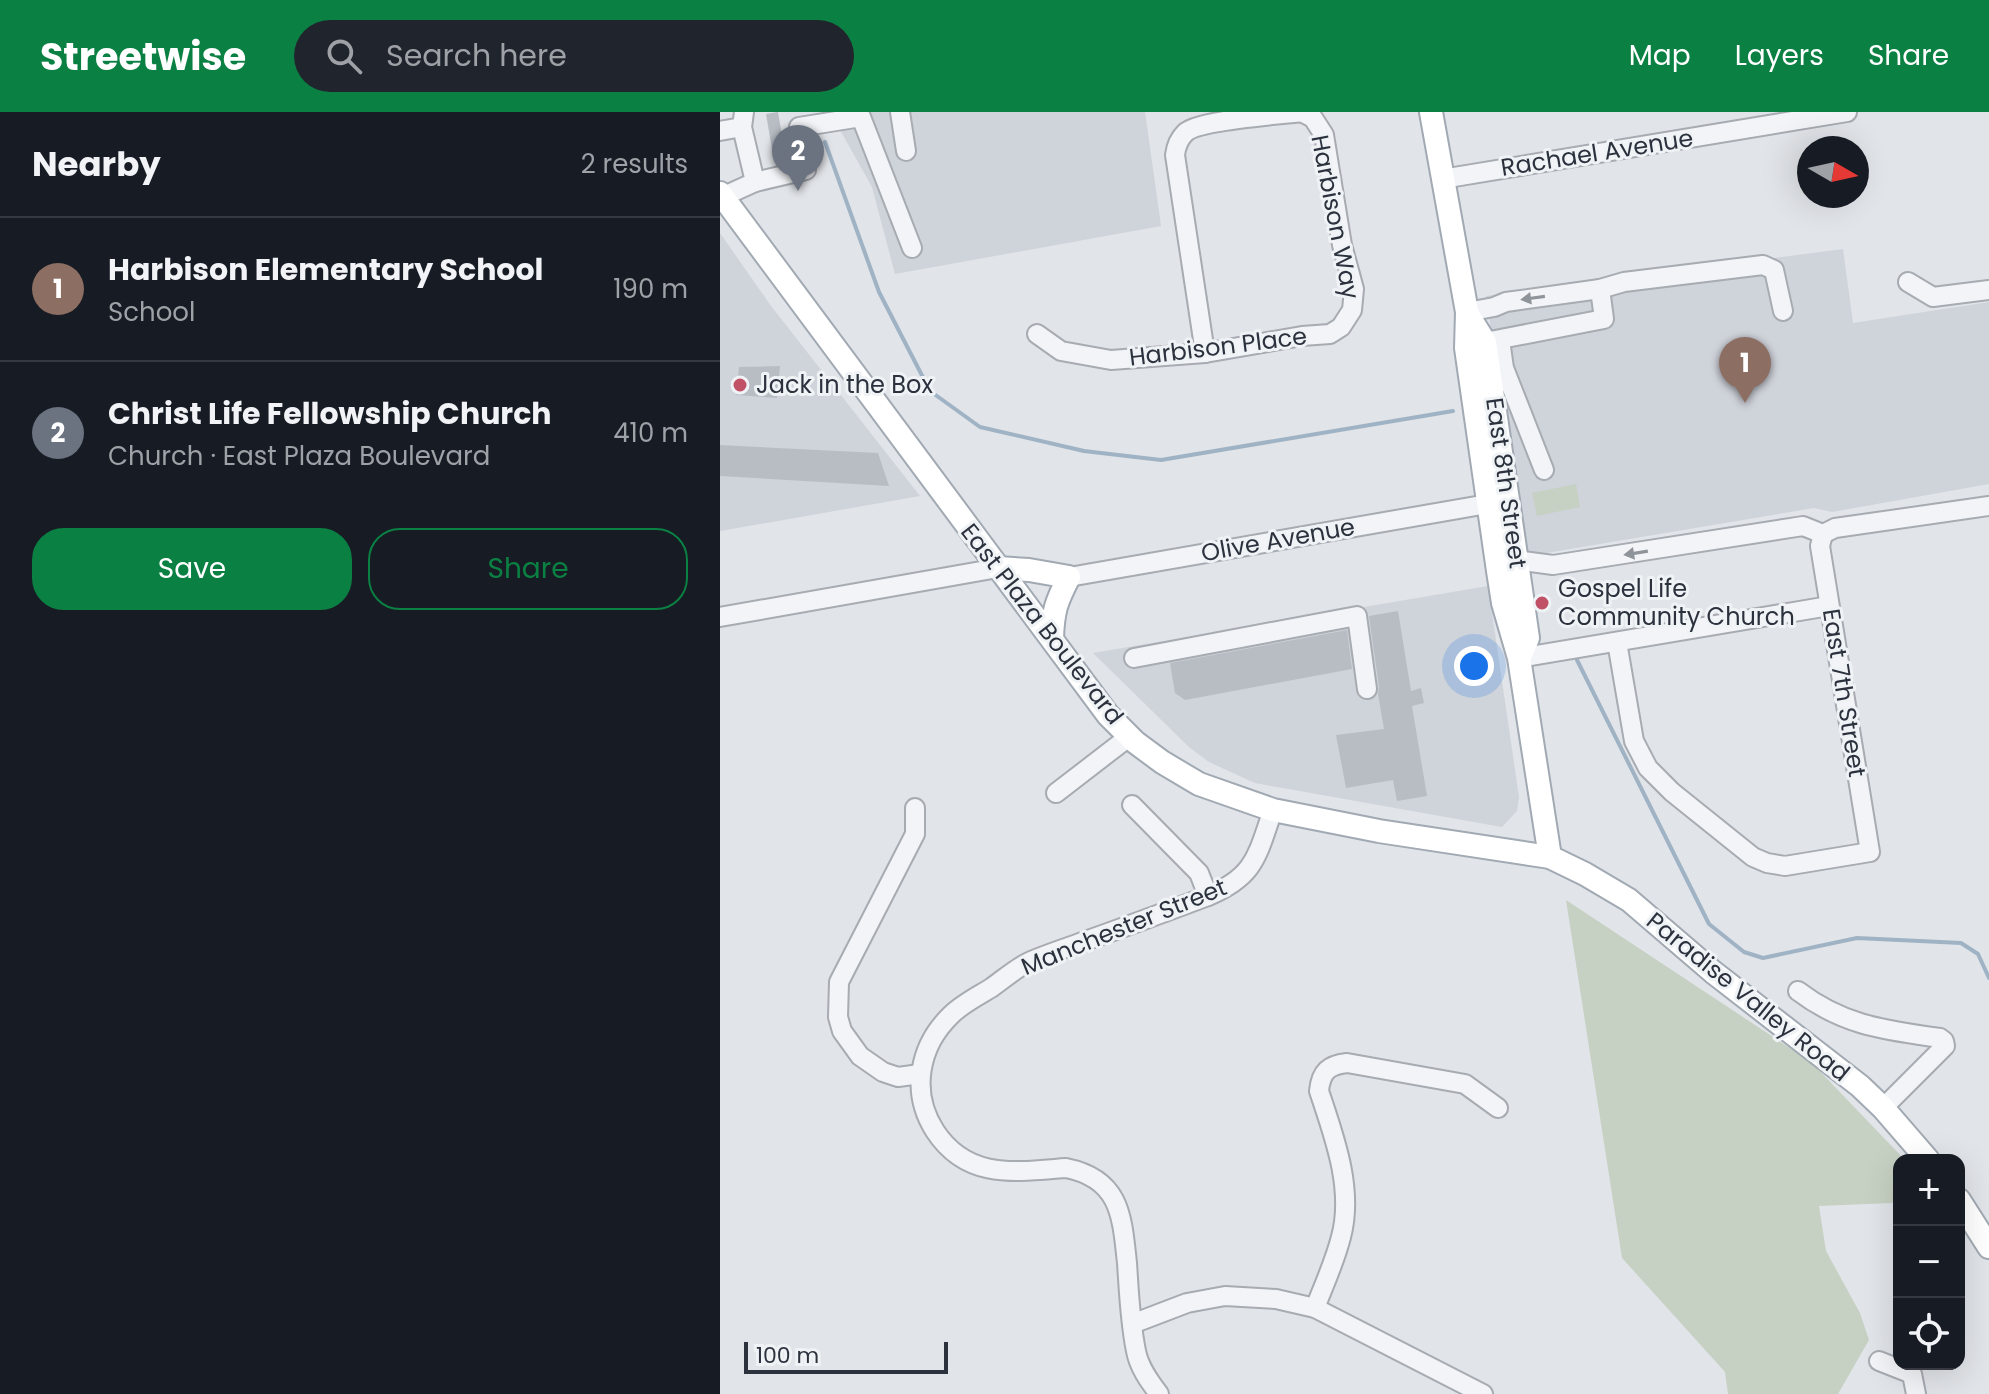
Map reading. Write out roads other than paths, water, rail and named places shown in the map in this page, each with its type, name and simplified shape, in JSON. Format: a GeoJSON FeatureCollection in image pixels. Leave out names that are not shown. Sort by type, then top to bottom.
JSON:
{"type":"FeatureCollection","features":[{"type":"Feature","properties":{"kind":"main road","name":"East 8th Street"},"geometry":{"type":"LineString","coordinates":[[1431,112],[1467,312],[1466,348],[1498,502],[1521,582],[1528,638],[1519,658]]}},
{"type":"Feature","properties":{"kind":"main road","name":"East Plaza Boulevard"},"geometry":{"type":"LineString","coordinates":[[721,195],[1108,715],[1162,762],[1199,784],[1273,810],[1379,831],[1550,857]]}},
{"type":"Feature","properties":{"kind":"main road","name":"East 8th Street"},"geometry":{"type":"LineString","coordinates":[[1467,312],[1492,341],[1503,603],[1519,658],[1550,857]]}},
{"type":"Feature","properties":{"kind":"main road"},"geometry":{"type":"LineString","coordinates":[[998,568],[1069,577],[1053,612],[1052,638]]}},
{"type":"Feature","properties":{"kind":"main road","name":"Paradise Valley Road"},"geometry":{"type":"LineString","coordinates":[[1550,857],[1629,900],[1713,972],[1854,1082],[1883,1108],[1923,1154]]}},
{"type":"Feature","properties":{"kind":"main road"},"geometry":{"type":"LineString","coordinates":[[1965,1209],[1989,1247]]}},
{"type":"Feature","properties":{"kind":"street"},"geometry":{"type":"LineString","coordinates":[[900,112],[906,151]]}},
{"type":"Feature","properties":{"kind":"street","name":"Rachael Avenue"},"geometry":{"type":"LineString","coordinates":[[1442,179],[1847,112]]}},
{"type":"Feature","properties":{"kind":"street"},"geometry":{"type":"LineString","coordinates":[[1205,353],[1175,155],[1177,145],[1186,131],[1201,118],[1305,114]]}},
{"type":"Feature","properties":{"kind":"street","name":"Harbison Way"},"geometry":{"type":"LineString","coordinates":[[1305,114],[1324,135],[1342,245],[1354,289],[1350,317]]}},
{"type":"Feature","properties":{"kind":"street"},"geometry":{"type":"LineString","coordinates":[[721,195],[755,182],[806,170],[799,127],[822,118],[861,117],[912,248]]}},
{"type":"Feature","properties":{"kind":"street"},"geometry":{"type":"LineString","coordinates":[[720,131],[743,119],[755,182]]}},
{"type":"Feature","properties":{"kind":"street"},"geometry":{"type":"LineString","coordinates":[[1467,312],[1506,302],[1600,289],[1624,282],[1763,265],[1774,270],[1783,311]]}},
{"type":"Feature","properties":{"kind":"street"},"geometry":{"type":"LineString","coordinates":[[1908,282],[1933,297],[1989,290]]}},
{"type":"Feature","properties":{"kind":"street"},"geometry":{"type":"LineString","coordinates":[[1544,470],[1492,341],[1604,319],[1600,289]]}},
{"type":"Feature","properties":{"kind":"street","name":"Harbison Place"},"geometry":{"type":"LineString","coordinates":[[1037,334],[1061,351],[1111,360],[1205,353],[1330,334],[1350,317]]}},
{"type":"Feature","properties":{"kind":"street","name":"Olive Avenue"},"geometry":{"type":"LineString","coordinates":[[1069,577],[1498,502]]}},
{"type":"Feature","properties":{"kind":"street"},"geometry":{"type":"LineString","coordinates":[[1516,560],[1553,565],[1803,526],[1823,534],[1835,528],[1989,506]]}},
{"type":"Feature","properties":{"kind":"street","name":"East 7th Street"},"geometry":{"type":"LineString","coordinates":[[1617,642],[1634,741],[1648,768],[1672,792],[1753,857],[1767,863],[1785,866],[1870,852],[1820,546],[1823,534]]}},
{"type":"Feature","properties":{"kind":"street"},"geometry":{"type":"LineString","coordinates":[[720,617],[998,568]]}},
{"type":"Feature","properties":{"kind":"street"},"geometry":{"type":"LineString","coordinates":[[1519,658],[1829,606]]}},
{"type":"Feature","properties":{"kind":"street"},"geometry":{"type":"LineString","coordinates":[[1134,658],[1357,616],[1367,689]]}},
{"type":"Feature","properties":{"kind":"street"},"geometry":{"type":"LineString","coordinates":[[1056,793],[1130,736]]}},
{"type":"Feature","properties":{"kind":"street"},"geometry":{"type":"LineString","coordinates":[[1132,805],[1199,873],[1208,896]]}},
{"type":"Feature","properties":{"kind":"street"},"geometry":{"type":"LineString","coordinates":[[915,808],[915,834],[839,982],[838,1017],[842,1031],[860,1056],[883,1072],[898,1077],[920,1074]]}},
{"type":"Feature","properties":{"kind":"street","name":"Manchester Street"},"geometry":{"type":"LineString","coordinates":[[1159,1394],[1145,1375],[1136,1354],[1123,1221],[1107,1190],[1084,1173],[1066,1168],[1001,1172],[967,1161],[948,1147],[932,1126],[922,1101],[920,1074],[925,1053],[937,1030],[953,1013],[1028,962],[1224,890],[1246,874],[1257,856],[1273,810]]}},
{"type":"Feature","properties":{"kind":"street"},"geometry":{"type":"LineString","coordinates":[[1798,991],[1837,1016],[1877,1028],[1944,1041],[1945,1046],[1883,1108]]}},
{"type":"Feature","properties":{"kind":"street"},"geometry":{"type":"LineString","coordinates":[[1315,1308],[1342,1236],[1345,1207],[1340,1153],[1319,1091],[1320,1080],[1327,1070],[1333,1065],[1347,1063],[1465,1084],[1498,1108]]}},
{"type":"Feature","properties":{"kind":"street"},"geometry":{"type":"LineString","coordinates":[[1132,1324],[1187,1303],[1225,1296],[1276,1299],[1315,1308],[1483,1394]]}},
{"type":"Feature","properties":{"kind":"street"},"geometry":{"type":"LineString","coordinates":[[1879,1361],[1912,1374],[1916,1394]]}},
{"type":"Feature","properties":{"kind":"waterway"},"geometry":{"type":"LineString","coordinates":[[825,142],[879,292],[930,391],[980,427],[1084,451],[1161,460],[1453,411]]}},
{"type":"Feature","properties":{"kind":"waterway"},"geometry":{"type":"LineString","coordinates":[[1577,660],[1709,924],[1744,952],[1763,958],[1857,938],[1961,943],[1978,954],[1989,978]]}},
{"type":"Feature","properties":{"kind":"place","name":"Christ Life Fellowship Church"},"geometry":{"type":"Point","coordinates":[798,191]}},
{"type":"Feature","properties":{"kind":"place","name":"Jack in the Box"},"geometry":{"type":"Point","coordinates":[740,385]}},
{"type":"Feature","properties":{"kind":"place","name":"Harbison Elementary School"},"geometry":{"type":"Point","coordinates":[1745,403]}},
{"type":"Feature","properties":{"kind":"place","name":"Gospel Life Community Church"},"geometry":{"type":"Point","coordinates":[1542,603]}}]}
